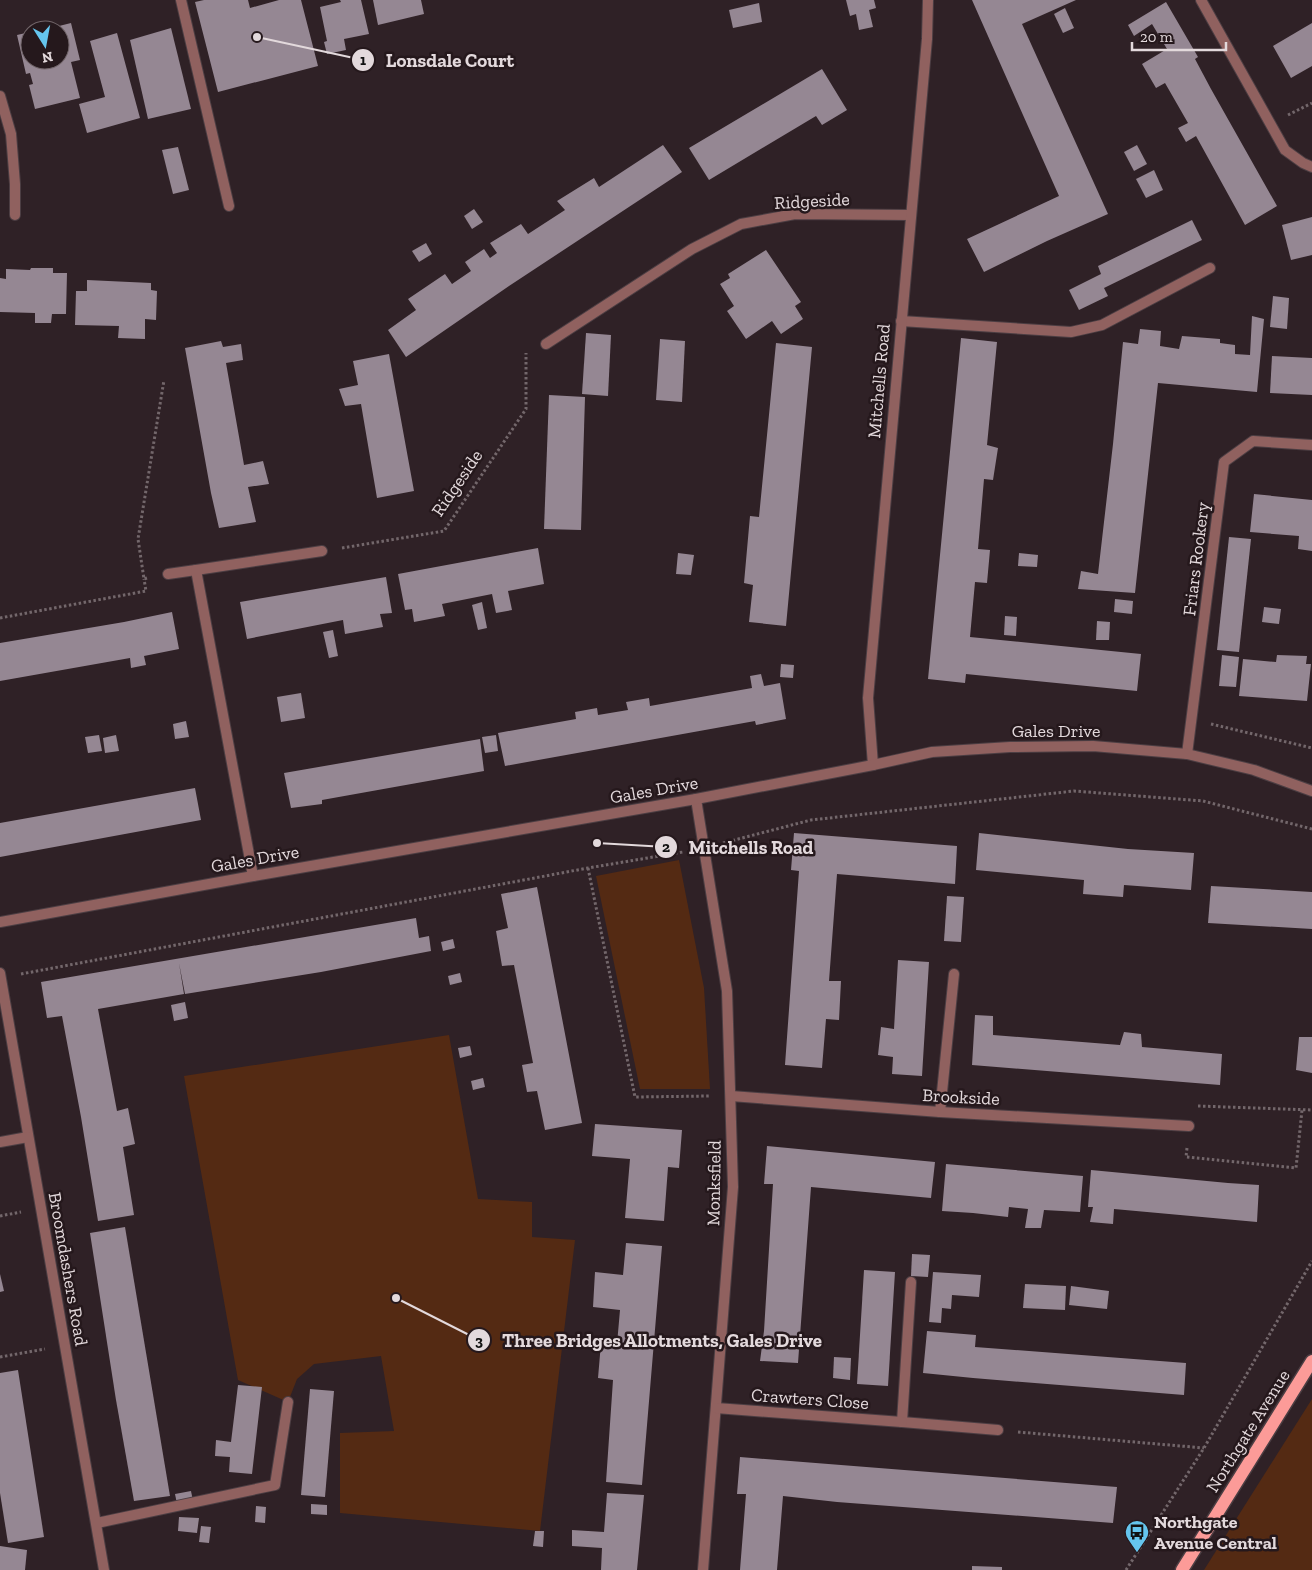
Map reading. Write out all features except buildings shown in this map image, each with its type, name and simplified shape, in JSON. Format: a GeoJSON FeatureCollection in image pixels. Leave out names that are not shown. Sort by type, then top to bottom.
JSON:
{"type":"FeatureCollection","features":[{"type":"Feature","properties":{"kind":"main road","name":"Northgate Avenue"},"geometry":{"type":"LineString","coordinates":[[1182,1570],[1312,1361]]}},
{"type":"Feature","properties":{"kind":"street"},"geometry":{"type":"LineString","coordinates":[[181,0],[229,206]]}},
{"type":"Feature","properties":{"kind":"street","name":"Mitchells Road"},"geometry":{"type":"LineString","coordinates":[[874,766],[868,698],[912,215],[927,39],[928,0]]}},
{"type":"Feature","properties":{"kind":"street"},"geometry":{"type":"LineString","coordinates":[[1202,0],[1285,150],[1312,167]]}},
{"type":"Feature","properties":{"kind":"street"},"geometry":{"type":"LineString","coordinates":[[0,96],[11,134],[15,214]]}},
{"type":"Feature","properties":{"kind":"street","name":"Ridgeside"},"geometry":{"type":"LineString","coordinates":[[546,344],[692,249],[741,224],[795,214],[912,215]]}},
{"type":"Feature","properties":{"kind":"street"},"geometry":{"type":"LineString","coordinates":[[901,321],[1070,332],[1102,325],[1210,268]]}},
{"type":"Feature","properties":{"kind":"street","name":"Friars Rookery"},"geometry":{"type":"LineString","coordinates":[[1187,754],[1224,462],[1252,441],[1312,445]]}},
{"type":"Feature","properties":{"kind":"street"},"geometry":{"type":"LineString","coordinates":[[168,574],[322,551]]}},
{"type":"Feature","properties":{"kind":"street"},"geometry":{"type":"LineString","coordinates":[[196,570],[253,876]]}},
{"type":"Feature","properties":{"kind":"street","name":"Gales Drive"},"geometry":{"type":"LineString","coordinates":[[0,922],[696,799],[874,766],[932,752],[1010,747],[1093,746],[1187,754],[1254,770],[1312,791]]}},
{"type":"Feature","properties":{"kind":"street","name":"Monksfield"},"geometry":{"type":"LineString","coordinates":[[696,799],[728,991],[733,1187],[703,1570]]}},
{"type":"Feature","properties":{"kind":"street","name":"Broomdashers Road"},"geometry":{"type":"LineString","coordinates":[[0,974],[104,1570]]}},
{"type":"Feature","properties":{"kind":"street"},"geometry":{"type":"LineString","coordinates":[[940,1112],[954,974]]}},
{"type":"Feature","properties":{"kind":"street","name":"Brookside"},"geometry":{"type":"LineString","coordinates":[[731,1096],[940,1112],[1189,1126]]}},
{"type":"Feature","properties":{"kind":"street"},"geometry":{"type":"LineString","coordinates":[[0,1142],[28,1137]]}},
{"type":"Feature","properties":{"kind":"street"},"geometry":{"type":"LineString","coordinates":[[902,1422],[911,1282]]}},
{"type":"Feature","properties":{"kind":"street"},"geometry":{"type":"LineString","coordinates":[[97,1523],[275,1485],[288,1402]]}},
{"type":"Feature","properties":{"kind":"street","name":"Crawters Close"},"geometry":{"type":"LineString","coordinates":[[716,1408],[998,1430]]}},
{"type":"Feature","properties":{"kind":"path","name":"Ridgeside"},"geometry":{"type":"LineString","coordinates":[[322,551],[444,531],[526,409],[526,351],[546,344]]}},
{"type":"Feature","properties":{"kind":"path"},"geometry":{"type":"LineString","coordinates":[[0,618],[146,591],[138,538],[164,380]]}},
{"type":"Feature","properties":{"kind":"path"},"geometry":{"type":"LineString","coordinates":[[144,578],[168,574]]}},
{"type":"Feature","properties":{"kind":"path"},"geometry":{"type":"LineString","coordinates":[[1191,719],[1312,748]]}},
{"type":"Feature","properties":{"kind":"path"},"geometry":{"type":"LineString","coordinates":[[1,977],[704,848],[811,820],[1074,791],[1203,801],[1312,828]]}},
{"type":"Feature","properties":{"kind":"path"},"geometry":{"type":"LineString","coordinates":[[588,868],[635,1097],[731,1096]]}},
{"type":"Feature","properties":{"kind":"path"},"geometry":{"type":"LineString","coordinates":[[1302,1110],[1296,1168],[1186,1157],[1192,1106],[1312,1110]]}},
{"type":"Feature","properties":{"kind":"path"},"geometry":{"type":"LineString","coordinates":[[1126,1570],[1204,1448],[1312,1261]]}},
{"type":"Feature","properties":{"kind":"path"},"geometry":{"type":"LineString","coordinates":[[0,1356],[66,1345]]}},
{"type":"Feature","properties":{"kind":"path"},"geometry":{"type":"LineString","coordinates":[[998,1430],[1204,1448]]}},
{"type":"Feature","properties":{"kind":"shaded area"},"geometry":{"type":"Polygon","coordinates":[[[679,860],[704,988],[710,1089],[640,1089],[596,876],[679,860]]]}},
{"type":"Feature","properties":{"kind":"shaded area"},"geometry":{"type":"Polygon","coordinates":[[[449,1035],[478,1199],[532,1202],[532,1237],[575,1240],[540,1531],[340,1513],[340,1433],[394,1431],[381,1356],[314,1364],[297,1379],[288,1402],[238,1380],[184,1076],[449,1035]]]}},
{"type":"Feature","properties":{"kind":"shaded area"},"geometry":{"type":"Polygon","coordinates":[[[1312,1399],[1312,1570],[1204,1570],[1312,1399]]]}},
{"type":"Feature","properties":{"kind":"place","name":"Lonsdale Court"},"geometry":{"type":"Point","coordinates":[257,37]}},
{"type":"Feature","properties":{"kind":"place","name":"Mitchells Road"},"geometry":{"type":"Point","coordinates":[597,843]}},
{"type":"Feature","properties":{"kind":"place","name":"Three Bridges Allotments, Gales Drive"},"geometry":{"type":"Point","coordinates":[396,1298]}},
{"type":"Feature","properties":{"kind":"place","name":"Northgate Avenue Central"},"geometry":{"type":"Point","coordinates":[1137,1553]}}]}
